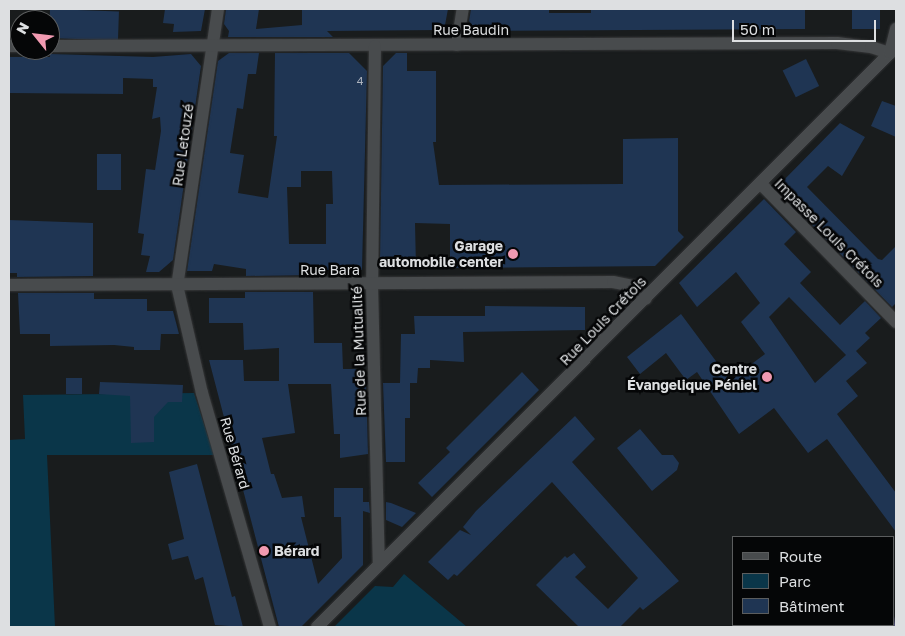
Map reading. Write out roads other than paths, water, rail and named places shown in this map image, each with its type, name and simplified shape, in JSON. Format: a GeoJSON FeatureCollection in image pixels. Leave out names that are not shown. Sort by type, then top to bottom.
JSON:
{"type":"FeatureCollection","features":[{"type":"Feature","properties":{"kind":"street","name":"Rue Letouzé"},"geometry":{"type":"LineString","coordinates":[[177,285],[218,9]]}},
{"type":"Feature","properties":{"kind":"street"},"geometry":{"type":"LineString","coordinates":[[457,45],[462,9]]}},
{"type":"Feature","properties":{"kind":"street"},"geometry":{"type":"LineString","coordinates":[[890,53],[896,29]]}},
{"type":"Feature","properties":{"kind":"street","name":"Rue Baudin"},"geometry":{"type":"LineString","coordinates":[[60,46],[837,43],[871,47],[890,53]]}},
{"type":"Feature","properties":{"kind":"street","name":"Rue de la Mutualité"},"geometry":{"type":"LineString","coordinates":[[374,46],[372,285],[379,565]]}},
{"type":"Feature","properties":{"kind":"street","name":"Rue Louis Crétois"},"geometry":{"type":"LineString","coordinates":[[317,627],[762,185],[890,53]]}},
{"type":"Feature","properties":{"kind":"street","name":"Impasse Louis Crétois"},"geometry":{"type":"LineString","coordinates":[[762,185],[896,322]]}},
{"type":"Feature","properties":{"kind":"street","name":"Rue Bara"},"geometry":{"type":"LineString","coordinates":[[9,286],[612,282],[633,286],[646,299]]}},
{"type":"Feature","properties":{"kind":"street","name":"Rue Bérard"},"geometry":{"type":"LineString","coordinates":[[177,285],[202,392],[270,627]]}},
{"type":"Feature","properties":{"kind":"place","name":"Garage automobile center"},"geometry":{"type":"Point","coordinates":[513,254]}},
{"type":"Feature","properties":{"kind":"place","name":"Centre Évangelique Péniel"},"geometry":{"type":"Point","coordinates":[767,377]}},
{"type":"Feature","properties":{"kind":"place","name":"Bérard"},"geometry":{"type":"Point","coordinates":[264,551]}}]}
